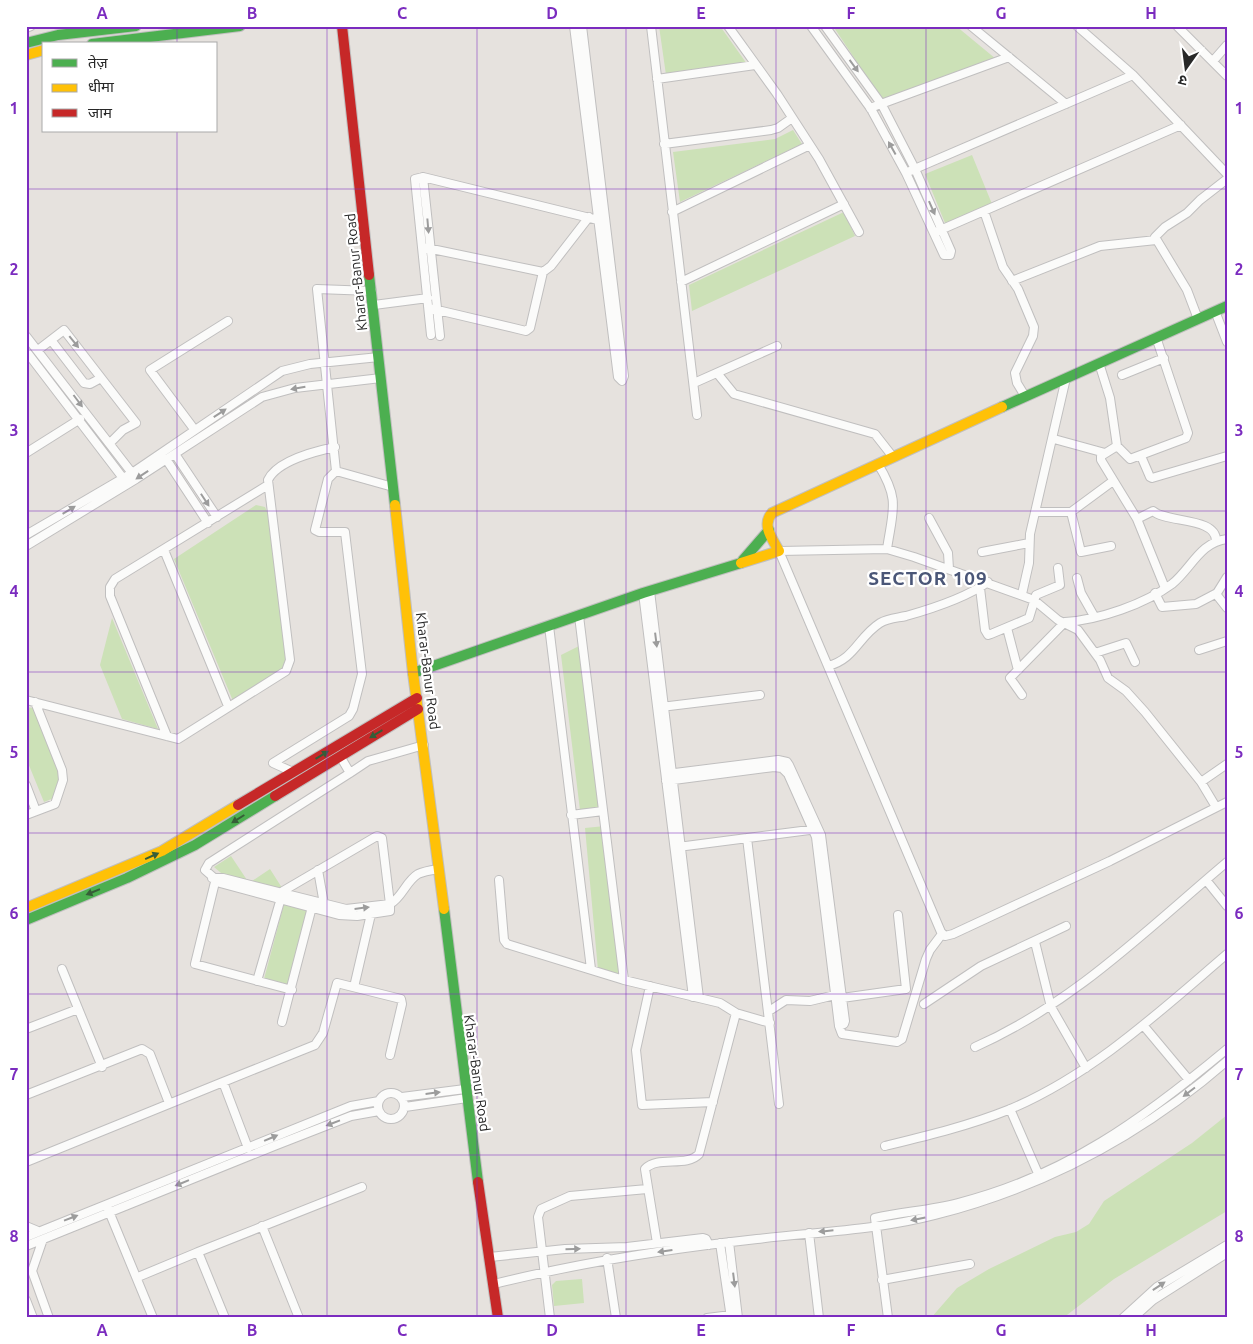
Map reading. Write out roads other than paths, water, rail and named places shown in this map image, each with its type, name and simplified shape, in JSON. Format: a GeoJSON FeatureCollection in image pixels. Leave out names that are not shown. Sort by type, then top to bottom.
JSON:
{"type":"FeatureCollection","features":[{"type":"Feature","properties":{"kind":"main road"},"geometry":{"type":"LineString","coordinates":[[26,43],[58,31],[136,26]]}},
{"type":"Feature","properties":{"kind":"main road"},"geometry":{"type":"LineString","coordinates":[[108,42],[240,26]]}},
{"type":"Feature","properties":{"kind":"main road","name":"Kharar-Banur Road"},"geometry":{"type":"LineString","coordinates":[[342,26],[413,673],[424,745],[466,1093],[498,1318]]}},
{"type":"Feature","properties":{"kind":"main road"},"geometry":{"type":"LineString","coordinates":[[26,55],[42,51]]}},
{"type":"Feature","properties":{"kind":"main road"},"geometry":{"type":"LineString","coordinates":[[413,673],[646,592],[743,560],[779,551],[769,530],[767,518],[772,512],[1156,336],[1227,306]]}},
{"type":"Feature","properties":{"kind":"main road"},"geometry":{"type":"LineString","coordinates":[[743,560],[769,530]]}},
{"type":"Feature","properties":{"kind":"main road"},"geometry":{"type":"LineString","coordinates":[[26,908],[162,851],[417,698]]}},
{"type":"Feature","properties":{"kind":"main road"},"geometry":{"type":"LineString","coordinates":[[26,920],[127,878],[195,845],[418,709]]}},
{"type":"Feature","properties":{"kind":"street"},"geometry":{"type":"LineString","coordinates":[[26,28],[31,26]]}},
{"type":"Feature","properties":{"kind":"street"},"geometry":{"type":"LineString","coordinates":[[574,26],[598,220],[610,287],[624,376],[622,381],[618,377],[610,287],[582,26]]}},
{"type":"Feature","properties":{"kind":"street"},"geometry":{"type":"LineString","coordinates":[[651,26],[697,415]]}},
{"type":"Feature","properties":{"kind":"street"},"geometry":{"type":"LineString","coordinates":[[728,26],[810,145],[859,232]]}},
{"type":"Feature","properties":{"kind":"street"},"geometry":{"type":"LineString","coordinates":[[811,26],[870,108],[938,231]]}},
{"type":"Feature","properties":{"kind":"street"},"geometry":{"type":"LineString","coordinates":[[825,26],[881,105],[914,169],[938,231]]}},
{"type":"Feature","properties":{"kind":"street"},"geometry":{"type":"LineString","coordinates":[[971,26],[1066,104]]}},
{"type":"Feature","properties":{"kind":"street"},"geometry":{"type":"LineString","coordinates":[[1077,26],[1134,75],[1227,174]]}},
{"type":"Feature","properties":{"kind":"street"},"geometry":{"type":"LineString","coordinates":[[1177,26],[1227,76]]}},
{"type":"Feature","properties":{"kind":"street"},"geometry":{"type":"LineString","coordinates":[[1212,61],[1227,45]]}},
{"type":"Feature","properties":{"kind":"street"},"geometry":{"type":"LineString","coordinates":[[870,108],[1009,57]]}},
{"type":"Feature","properties":{"kind":"street"},"geometry":{"type":"LineString","coordinates":[[656,79],[756,65]]}},
{"type":"Feature","properties":{"kind":"street"},"geometry":{"type":"LineString","coordinates":[[906,172],[1134,75]]}},
{"type":"Feature","properties":{"kind":"street"},"geometry":{"type":"LineString","coordinates":[[664,144],[771,130],[778,128],[792,118]]}},
{"type":"Feature","properties":{"kind":"street"},"geometry":{"type":"LineString","coordinates":[[938,231],[1181,124]]}},
{"type":"Feature","properties":{"kind":"street"},"geometry":{"type":"LineString","coordinates":[[672,212],[810,145]]}},
{"type":"Feature","properties":{"kind":"street"},"geometry":{"type":"LineString","coordinates":[[440,336],[438,309],[414,182],[417,178],[598,220]]}},
{"type":"Feature","properties":{"kind":"street"},"geometry":{"type":"LineString","coordinates":[[1198,319],[1185,285],[1156,240],[1156,236],[1227,179]]}},
{"type":"Feature","properties":{"kind":"street"},"geometry":{"type":"LineString","coordinates":[[681,282],[844,204]]}},
{"type":"Feature","properties":{"kind":"street"},"geometry":{"type":"LineString","coordinates":[[984,211],[997,253],[1027,308],[1034,327],[1033,336],[1015,373],[1017,383],[1025,396]]}},
{"type":"Feature","properties":{"kind":"street"},"geometry":{"type":"LineString","coordinates":[[429,308],[526,331],[530,328],[543,272],[551,266],[589,217]]}},
{"type":"Feature","properties":{"kind":"street"},"geometry":{"type":"LineString","coordinates":[[1012,281],[1100,246],[1156,240]]}},
{"type":"Feature","properties":{"kind":"street"},"geometry":{"type":"LineString","coordinates":[[426,248],[543,272]]}},
{"type":"Feature","properties":{"kind":"street"},"geometry":{"type":"LineString","coordinates":[[426,248],[431,334]]}},
{"type":"Feature","properties":{"kind":"street"},"geometry":{"type":"LineString","coordinates":[[336,471],[317,289],[372,292]]}},
{"type":"Feature","properties":{"kind":"street"},"geometry":{"type":"LineString","coordinates":[[374,305],[428,298]]}},
{"type":"Feature","properties":{"kind":"street"},"geometry":{"type":"LineString","coordinates":[[1216,311],[1227,342]]}},
{"type":"Feature","properties":{"kind":"street"},"geometry":{"type":"LineString","coordinates":[[194,429],[150,370],[228,321]]}},
{"type":"Feature","properties":{"kind":"street"},"geometry":{"type":"LineString","coordinates":[[38,350],[64,330],[136,423],[123,430],[110,443]]}},
{"type":"Feature","properties":{"kind":"street"},"geometry":{"type":"LineString","coordinates":[[26,336],[132,473]]}},
{"type":"Feature","properties":{"kind":"street"},"geometry":{"type":"LineString","coordinates":[[1099,363],[1110,398],[1117,446],[1130,460],[1186,438],[1188,435],[1156,336]]}},
{"type":"Feature","properties":{"kind":"street"},"geometry":{"type":"LineString","coordinates":[[51,340],[84,383],[90,384],[101,378]]}},
{"type":"Feature","properties":{"kind":"street"},"geometry":{"type":"LineString","coordinates":[[694,383],[777,346]]}},
{"type":"Feature","properties":{"kind":"street"},"geometry":{"type":"LineString","coordinates":[[26,350],[126,481]]}},
{"type":"Feature","properties":{"kind":"street"},"geometry":{"type":"LineString","coordinates":[[26,546],[56,530],[126,481],[132,473],[194,429],[282,371],[324,362],[379,357]]}},
{"type":"Feature","properties":{"kind":"street"},"geometry":{"type":"LineString","coordinates":[[1122,375],[1164,358]]}},
{"type":"Feature","properties":{"kind":"street"},"geometry":{"type":"LineString","coordinates":[[717,373],[730,391],[741,396],[875,434],[893,457]]}},
{"type":"Feature","properties":{"kind":"street"},"geometry":{"type":"LineString","coordinates":[[26,535],[175,454],[262,397],[279,392],[327,384],[381,378]]}},
{"type":"Feature","properties":{"kind":"street"},"geometry":{"type":"LineString","coordinates":[[1022,594],[1029,563],[1029,543],[1035,512],[1054,440],[1066,378]]}},
{"type":"Feature","properties":{"kind":"street"},"geometry":{"type":"LineString","coordinates":[[26,453],[80,419]]}},
{"type":"Feature","properties":{"kind":"street"},"geometry":{"type":"LineString","coordinates":[[1054,440],[1105,453]]}},
{"type":"Feature","properties":{"kind":"street"},"geometry":{"type":"LineString","coordinates":[[1117,446],[1101,456],[1101,460],[1137,519],[1165,588]]}},
{"type":"Feature","properties":{"kind":"street"},"geometry":{"type":"LineString","coordinates":[[26,700],[178,739],[286,670],[290,664],[268,485],[272,474],[296,459],[335,447]]}},
{"type":"Feature","properties":{"kind":"street"},"geometry":{"type":"LineString","coordinates":[[175,454],[217,517]]}},
{"type":"Feature","properties":{"kind":"street"},"geometry":{"type":"LineString","coordinates":[[1141,456],[1152,478],[1227,456]]}},
{"type":"Feature","properties":{"kind":"street"},"geometry":{"type":"LineString","coordinates":[[166,459],[208,522]]}},
{"type":"Feature","properties":{"kind":"street"},"geometry":{"type":"LineString","coordinates":[[878,464],[892,489],[894,500],[887,549]]}},
{"type":"Feature","properties":{"kind":"street"},"geometry":{"type":"LineString","coordinates":[[336,471],[393,486]]}},
{"type":"Feature","properties":{"kind":"street"},"geometry":{"type":"LineString","coordinates":[[293,772],[273,763],[349,716],[362,681],[362,666],[345,534],[341,531],[318,532],[315,530],[328,478],[336,471]]}},
{"type":"Feature","properties":{"kind":"street"},"geometry":{"type":"LineString","coordinates":[[1035,512],[1071,512],[1113,481]]}},
{"type":"Feature","properties":{"kind":"street"},"geometry":{"type":"LineString","coordinates":[[167,736],[109,591],[111,583],[268,485]]}},
{"type":"Feature","properties":{"kind":"street"},"geometry":{"type":"LineString","coordinates":[[1137,519],[1153,511],[1160,517],[1202,524],[1211,531],[1216,541]]}},
{"type":"Feature","properties":{"kind":"street"},"geometry":{"type":"LineString","coordinates":[[1071,512],[1081,552],[1111,546]]}},
{"type":"Feature","properties":{"kind":"street"},"geometry":{"type":"LineString","coordinates":[[929,518],[948,553],[949,569]]}},
{"type":"Feature","properties":{"kind":"street"},"geometry":{"type":"LineString","coordinates":[[50,521],[56,530]]}},
{"type":"Feature","properties":{"kind":"street"},"geometry":{"type":"LineString","coordinates":[[1022,695],[1010,680],[1063,622],[1094,616],[1144,601],[1176,580],[1196,556],[1216,541],[1227,539]]}},
{"type":"Feature","properties":{"kind":"street"},"geometry":{"type":"LineString","coordinates":[[982,552],[1029,543]]}},
{"type":"Feature","properties":{"kind":"street"},"geometry":{"type":"LineString","coordinates":[[1216,807],[1201,782],[1145,712],[1126,691],[1108,678],[1095,654],[1078,630],[1063,622],[1034,600],[988,582],[887,549],[779,551],[942,934],[948,936],[1110,861],[1227,802]]}},
{"type":"Feature","properties":{"kind":"street"},"geometry":{"type":"LineString","coordinates":[[164,550],[228,706]]}},
{"type":"Feature","properties":{"kind":"street"},"geometry":{"type":"LineString","coordinates":[[980,588],[986,633],[990,634],[1029,618],[1034,600],[1039,592],[1060,586],[1058,568]]}},
{"type":"Feature","properties":{"kind":"street"},"geometry":{"type":"LineString","coordinates":[[1156,594],[1164,607],[1193,606],[1216,594],[1227,577]]}},
{"type":"Feature","properties":{"kind":"street"},"geometry":{"type":"LineString","coordinates":[[1077,578],[1081,593],[1094,616]]}},
{"type":"Feature","properties":{"kind":"street"},"geometry":{"type":"LineString","coordinates":[[828,666],[844,661],[873,628],[882,622],[906,616],[980,588],[988,582]]}},
{"type":"Feature","properties":{"kind":"street"},"geometry":{"type":"LineString","coordinates":[[646,592],[696,997]]}},
{"type":"Feature","properties":{"kind":"street"},"geometry":{"type":"LineString","coordinates":[[1216,594],[1227,608]]}},
{"type":"Feature","properties":{"kind":"street"},"geometry":{"type":"LineString","coordinates":[[579,616],[624,980]]}},
{"type":"Feature","properties":{"kind":"street"},"geometry":{"type":"LineString","coordinates":[[549,626],[591,969]]}},
{"type":"Feature","properties":{"kind":"street"},"geometry":{"type":"LineString","coordinates":[[1007,628],[1018,670]]}},
{"type":"Feature","properties":{"kind":"street"},"geometry":{"type":"LineString","coordinates":[[1199,650],[1227,641]]}},
{"type":"Feature","properties":{"kind":"street"},"geometry":{"type":"LineString","coordinates":[[1095,654],[1126,643],[1135,662]]}},
{"type":"Feature","properties":{"kind":"street"},"geometry":{"type":"LineString","coordinates":[[661,707],[760,695]]}},
{"type":"Feature","properties":{"kind":"street"},"geometry":{"type":"LineString","coordinates":[[26,815],[56,801],[63,775],[35,702]]}},
{"type":"Feature","properties":{"kind":"street"},"geometry":{"type":"LineString","coordinates":[[257,981],[280,896],[374,836],[380,836],[382,840],[390,911],[371,914],[344,916],[313,904],[280,896],[215,879],[205,870],[209,863],[368,762],[424,745]]}},
{"type":"Feature","properties":{"kind":"street"},"geometry":{"type":"LineString","coordinates":[[340,756],[350,773]]}},
{"type":"Feature","properties":{"kind":"street"},"geometry":{"type":"LineString","coordinates":[[669,777],[778,760],[787,762],[816,829],[838,997],[839,1026],[842,1034],[849,1037],[897,1042],[902,1039],[926,959],[942,934]]}},
{"type":"Feature","properties":{"kind":"street"},"geometry":{"type":"LineString","coordinates":[[1201,782],[1227,764]]}},
{"type":"Feature","properties":{"kind":"street"},"geometry":{"type":"LineString","coordinates":[[26,785],[36,811]]}},
{"type":"Feature","properties":{"kind":"street"},"geometry":{"type":"LineString","coordinates":[[572,815],[603,811]]}},
{"type":"Feature","properties":{"kind":"street"},"geometry":{"type":"LineString","coordinates":[[678,847],[816,829]]}},
{"type":"Feature","properties":{"kind":"street"},"geometry":{"type":"LineString","coordinates":[[747,838],[779,1104]]}},
{"type":"Feature","properties":{"kind":"street"},"geometry":{"type":"LineString","coordinates":[[975,1047],[1013,1030],[1051,1007],[1104,967],[1227,862]]}},
{"type":"Feature","properties":{"kind":"street"},"geometry":{"type":"LineString","coordinates":[[313,904],[351,909],[390,904],[395,901],[413,878],[422,872],[439,869]]}},
{"type":"Feature","properties":{"kind":"street"},"geometry":{"type":"LineString","coordinates":[[318,870],[324,904]]}},
{"type":"Feature","properties":{"kind":"street"},"geometry":{"type":"LineString","coordinates":[[215,879],[195,964],[292,990]]}},
{"type":"Feature","properties":{"kind":"street"},"geometry":{"type":"LineString","coordinates":[[498,880],[505,942],[624,980],[720,1003],[736,1013],[770,1022]]}},
{"type":"Feature","properties":{"kind":"street"},"geometry":{"type":"LineString","coordinates":[[1206,880],[1227,906]]}},
{"type":"Feature","properties":{"kind":"street"},"geometry":{"type":"LineString","coordinates":[[282,1022],[292,990],[313,904]]}},
{"type":"Feature","properties":{"kind":"street"},"geometry":{"type":"LineString","coordinates":[[354,986],[371,914]]}},
{"type":"Feature","properties":{"kind":"street"},"geometry":{"type":"LineString","coordinates":[[769,1011],[786,1000],[810,1001],[906,989],[898,915]]}},
{"type":"Feature","properties":{"kind":"street"},"geometry":{"type":"LineString","coordinates":[[924,1004],[981,966],[1036,942],[1066,926]]}},
{"type":"Feature","properties":{"kind":"street"},"geometry":{"type":"LineString","coordinates":[[1036,942],[1051,1007],[1086,1068]]}},
{"type":"Feature","properties":{"kind":"street"},"geometry":{"type":"LineString","coordinates":[[884,1146],[954,1129],[1010,1109],[1086,1068],[1143,1025],[1227,954]]}},
{"type":"Feature","properties":{"kind":"street"},"geometry":{"type":"LineString","coordinates":[[62,969],[102,1066]]}},
{"type":"Feature","properties":{"kind":"street"},"geometry":{"type":"LineString","coordinates":[[26,1162],[315,1044],[323,1033],[336,985],[340,983],[401,1000],[402,1004],[390,1055]]}},
{"type":"Feature","properties":{"kind":"street"},"geometry":{"type":"LineString","coordinates":[[650,986],[636,1050],[642,1105],[713,1102]]}},
{"type":"Feature","properties":{"kind":"street"},"geometry":{"type":"LineString","coordinates":[[26,1029],[78,1009]]}},
{"type":"Feature","properties":{"kind":"street"},"geometry":{"type":"LineString","coordinates":[[657,1244],[644,1172],[648,1166],[693,1159],[700,1154],[736,1013]]}},
{"type":"Feature","properties":{"kind":"street"},"geometry":{"type":"LineString","coordinates":[[1143,1025],[1189,1080]]}},
{"type":"Feature","properties":{"kind":"street"},"geometry":{"type":"LineString","coordinates":[[26,1096],[137,1050],[146,1049],[150,1054],[169,1103]]}},
{"type":"Feature","properties":{"kind":"street"},"geometry":{"type":"LineString","coordinates":[[1039,1178],[1103,1143],[1139,1119],[1227,1049]]}},
{"type":"Feature","properties":{"kind":"street"},"geometry":{"type":"LineString","coordinates":[[888,1318],[874,1219],[958,1203],[1039,1178],[1129,1134],[1165,1110],[1227,1061]]}},
{"type":"Feature","properties":{"kind":"street"},"geometry":{"type":"LineString","coordinates":[[223,1082],[248,1148]]}},
{"type":"Feature","properties":{"kind":"street"},"geometry":{"type":"LineString","coordinates":[[26,1246],[248,1148],[350,1106],[379,1101],[387,1093],[392,1092],[402,1097],[466,1093]]}},
{"type":"Feature","properties":{"kind":"street"},"geometry":{"type":"LineString","coordinates":[[405,1107],[466,1093]]}},
{"type":"Feature","properties":{"kind":"street"},"geometry":{"type":"LineString","coordinates":[[26,1237],[38,1231],[108,1209],[361,1113],[379,1111],[387,1118],[395,1118],[403,1113],[405,1107],[402,1097]]}},
{"type":"Feature","properties":{"kind":"street"},"geometry":{"type":"LineString","coordinates":[[379,1101],[379,1111]]}},
{"type":"Feature","properties":{"kind":"street"},"geometry":{"type":"LineString","coordinates":[[1010,1109],[1039,1178]]}},
{"type":"Feature","properties":{"kind":"street"},"geometry":{"type":"LineString","coordinates":[[138,1277],[362,1187]]}},
{"type":"Feature","properties":{"kind":"street"},"geometry":{"type":"LineString","coordinates":[[550,1318],[538,1217],[541,1209],[570,1196],[647,1189]]}},
{"type":"Feature","properties":{"kind":"street"},"geometry":{"type":"LineString","coordinates":[[108,1209],[138,1277],[153,1318]]}},
{"type":"Feature","properties":{"kind":"street"},"geometry":{"type":"LineString","coordinates":[[26,1226],[38,1231]]}},
{"type":"Feature","properties":{"kind":"street"},"geometry":{"type":"LineString","coordinates":[[262,1226],[299,1318]]}},
{"type":"Feature","properties":{"kind":"street"},"geometry":{"type":"LineString","coordinates":[[494,1284],[607,1258],[875,1226]]}},
{"type":"Feature","properties":{"kind":"street"},"geometry":{"type":"LineString","coordinates":[[809,1233],[819,1318]]}},
{"type":"Feature","properties":{"kind":"street"},"geometry":{"type":"LineString","coordinates":[[490,1257],[541,1251],[627,1247],[702,1238],[706,1239],[708,1245]]}},
{"type":"Feature","properties":{"kind":"street"},"geometry":{"type":"LineString","coordinates":[[43,1239],[32,1271],[49,1318]]}},
{"type":"Feature","properties":{"kind":"street"},"geometry":{"type":"LineString","coordinates":[[729,1242],[733,1317]]}},
{"type":"Feature","properties":{"kind":"street"},"geometry":{"type":"LineString","coordinates":[[720,1243],[733,1317]]}},
{"type":"Feature","properties":{"kind":"street"},"geometry":{"type":"LineString","coordinates":[[1123,1318],[1157,1287],[1227,1245]]}},
{"type":"Feature","properties":{"kind":"street"},"geometry":{"type":"LineString","coordinates":[[198,1252],[225,1318]]}},
{"type":"Feature","properties":{"kind":"street"},"geometry":{"type":"LineString","coordinates":[[1133,1318],[1152,1300],[1227,1254]]}},
{"type":"Feature","properties":{"kind":"street"},"geometry":{"type":"LineString","coordinates":[[607,1258],[616,1318]]}},
{"type":"Feature","properties":{"kind":"street"},"geometry":{"type":"LineString","coordinates":[[882,1280],[970,1264]]}},
{"type":"Feature","properties":{"kind":"street"},"geometry":{"type":"LineString","coordinates":[[26,1300],[31,1317]]}},
{"type":"Feature","properties":{"kind":"street"},"geometry":{"type":"LineString","coordinates":[[707,1318],[733,1317]]}},
{"type":"Feature","properties":{"kind":"district","name":"SECTOR 109"},"geometry":{"type":"Point","coordinates":[928,578]}}]}
